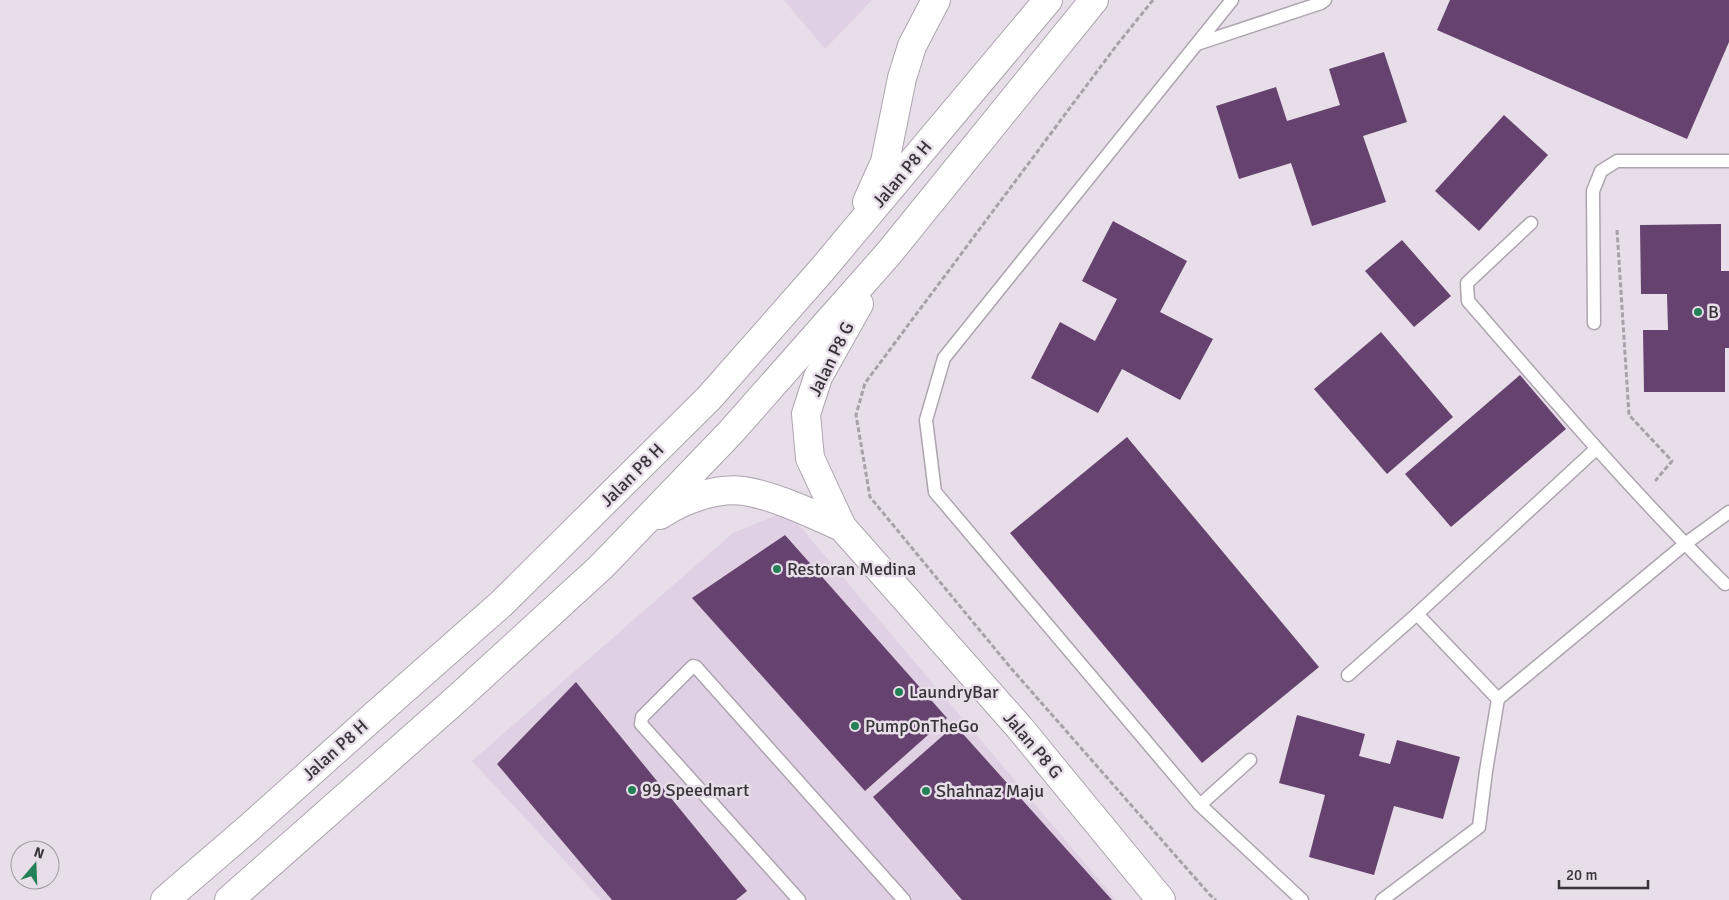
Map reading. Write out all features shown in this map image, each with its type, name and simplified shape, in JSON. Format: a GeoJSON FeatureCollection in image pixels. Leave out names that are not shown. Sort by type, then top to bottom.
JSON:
{"type":"FeatureCollection","features":[{"type":"Feature","properties":{"kind":"street"},"geometry":{"type":"LineString","coordinates":[[855,230],[885,162],[894,111],[912,46],[936,0]]}},
{"type":"Feature","properties":{"kind":"street","name":"Jalan P8 H"},"geometry":{"type":"LineString","coordinates":[[165,900],[501,604],[709,398],[855,230],[1048,0]]}},
{"type":"Feature","properties":{"kind":"street"},"geometry":{"type":"LineString","coordinates":[[229,900],[460,696],[601,567],[730,434],[889,253],[1094,0]]}},
{"type":"Feature","properties":{"kind":"street","name":"Jalan P8 G"},"geometry":{"type":"LineString","coordinates":[[889,253],[818,377],[806,414],[810,458],[842,527],[1019,727],[1161,900]]}},
{"type":"Feature","properties":{"kind":"street","name":"Jalan P8 G"},"geometry":{"type":"LineString","coordinates":[[632,535],[675,505],[713,492],[743,491],[796,506],[842,527]]}},
{"type":"Feature","properties":{"kind":"lane"},"geometry":{"type":"LineString","coordinates":[[1232,0],[944,358],[926,420],[935,492],[1200,805],[1302,900]]}},
{"type":"Feature","properties":{"kind":"lane"},"geometry":{"type":"LineString","coordinates":[[1197,44],[1326,0]]}},
{"type":"Feature","properties":{"kind":"lane"},"geometry":{"type":"LineString","coordinates":[[1594,323],[1593,191],[1601,171],[1617,162],[1729,161]]}},
{"type":"Feature","properties":{"kind":"lane"},"geometry":{"type":"LineString","coordinates":[[1531,223],[1467,283],[1468,300],[1596,449],[1725,584]]}},
{"type":"Feature","properties":{"kind":"lane"},"geometry":{"type":"LineString","coordinates":[[1348,675],[1596,449]]}},
{"type":"Feature","properties":{"kind":"lane"},"geometry":{"type":"LineString","coordinates":[[1382,900],[1479,827],[1498,699],[1685,544],[1729,512]]}},
{"type":"Feature","properties":{"kind":"lane"},"geometry":{"type":"LineString","coordinates":[[1417,614],[1498,699]]}},
{"type":"Feature","properties":{"kind":"lane"},"geometry":{"type":"LineString","coordinates":[[799,900],[640,724],[642,717],[694,666],[904,900]]}},
{"type":"Feature","properties":{"kind":"lane"},"geometry":{"type":"LineString","coordinates":[[1200,805],[1250,760]]}},
{"type":"Feature","properties":{"kind":"path"},"geometry":{"type":"LineString","coordinates":[[1153,0],[1116,46],[865,383],[856,415],[870,497],[1010,667],[1216,900]]}},
{"type":"Feature","properties":{"kind":"path"},"geometry":{"type":"LineString","coordinates":[[1617,222],[1629,415],[1672,461],[1656,480],[1662,487]]}},
{"type":"Feature","properties":{"kind":"shaded area"},"geometry":{"type":"Polygon","coordinates":[[[784,0],[872,0],[825,49],[784,0]]]}},
{"type":"Feature","properties":{"kind":"shaded area"},"geometry":{"type":"Polygon","coordinates":[[[787,511],[1116,900],[601,900],[472,761],[733,533],[787,511]]]}},
{"type":"Feature","properties":{"kind":"building"},"geometry":{"type":"Polygon","coordinates":[[[1450,0],[1729,0],[1729,42],[1687,139],[1437,30],[1450,0]]]}},
{"type":"Feature","properties":{"kind":"building"},"geometry":{"type":"Polygon","coordinates":[[[1384,52],[1407,122],[1363,136],[1386,202],[1312,226],[1291,163],[1239,179],[1216,106],[1276,87],[1287,121],[1340,105],[1329,69],[1384,52]]]}},
{"type":"Feature","properties":{"kind":"building"},"geometry":{"type":"Polygon","coordinates":[[[1504,115],[1548,155],[1479,231],[1435,191],[1504,115]]]}},
{"type":"Feature","properties":{"kind":"building"},"geometry":{"type":"Polygon","coordinates":[[[1113,221],[1187,261],[1160,312],[1213,339],[1180,400],[1122,369],[1098,413],[1031,378],[1060,322],[1095,341],[1117,299],[1082,281],[1113,221]]]}},
{"type":"Feature","properties":{"kind":"building","name":"B"},"geometry":{"type":"Polygon","coordinates":[[[1721,224],[1721,271],[1729,271],[1729,348],[1725,348],[1725,392],[1644,392],[1643,330],[1668,330],[1667,294],[1641,294],[1640,225],[1721,224]]]}},
{"type":"Feature","properties":{"kind":"building"},"geometry":{"type":"Polygon","coordinates":[[[1402,240],[1451,296],[1414,327],[1365,271],[1402,240]]]}},
{"type":"Feature","properties":{"kind":"building"},"geometry":{"type":"Polygon","coordinates":[[[1381,332],[1453,417],[1387,474],[1314,389],[1381,332]]]}},
{"type":"Feature","properties":{"kind":"building"},"geometry":{"type":"Polygon","coordinates":[[[1520,375],[1566,429],[1451,527],[1405,474],[1520,375]]]}},
{"type":"Feature","properties":{"kind":"building"},"geometry":{"type":"Polygon","coordinates":[[[1127,437],[1319,667],[1202,763],[1010,533],[1127,437]]]}},
{"type":"Feature","properties":{"kind":"building"},"geometry":{"type":"Polygon","coordinates":[[[785,535],[947,718],[865,791],[692,598],[785,535]]]}},
{"type":"Feature","properties":{"kind":"building"},"geometry":{"type":"Polygon","coordinates":[[[576,682],[747,891],[736,900],[612,900],[497,764],[576,682]]]}},
{"type":"Feature","properties":{"kind":"building"},"geometry":{"type":"Polygon","coordinates":[[[1297,715],[1365,734],[1359,756],[1390,764],[1397,740],[1460,757],[1443,819],[1394,806],[1374,875],[1309,857],[1325,795],[1279,783],[1297,715]]]}},
{"type":"Feature","properties":{"kind":"building"},"geometry":{"type":"Polygon","coordinates":[[[955,725],[1112,900],[962,900],[873,797],[955,725]]]}},
{"type":"Feature","properties":{"kind":"place","name":"B"},"geometry":{"type":"Point","coordinates":[1698,312]}},
{"type":"Feature","properties":{"kind":"place","name":"Restoran Medina"},"geometry":{"type":"Point","coordinates":[777,569]}},
{"type":"Feature","properties":{"kind":"place","name":"LaundryBar"},"geometry":{"type":"Point","coordinates":[899,692]}},
{"type":"Feature","properties":{"kind":"place","name":"PumpOnTheGo"},"geometry":{"type":"Point","coordinates":[855,726]}},
{"type":"Feature","properties":{"kind":"place","name":"99 Speedmart"},"geometry":{"type":"Point","coordinates":[632,790]}},
{"type":"Feature","properties":{"kind":"place","name":"Shahnaz Maju"},"geometry":{"type":"Point","coordinates":[926,791]}}]}
